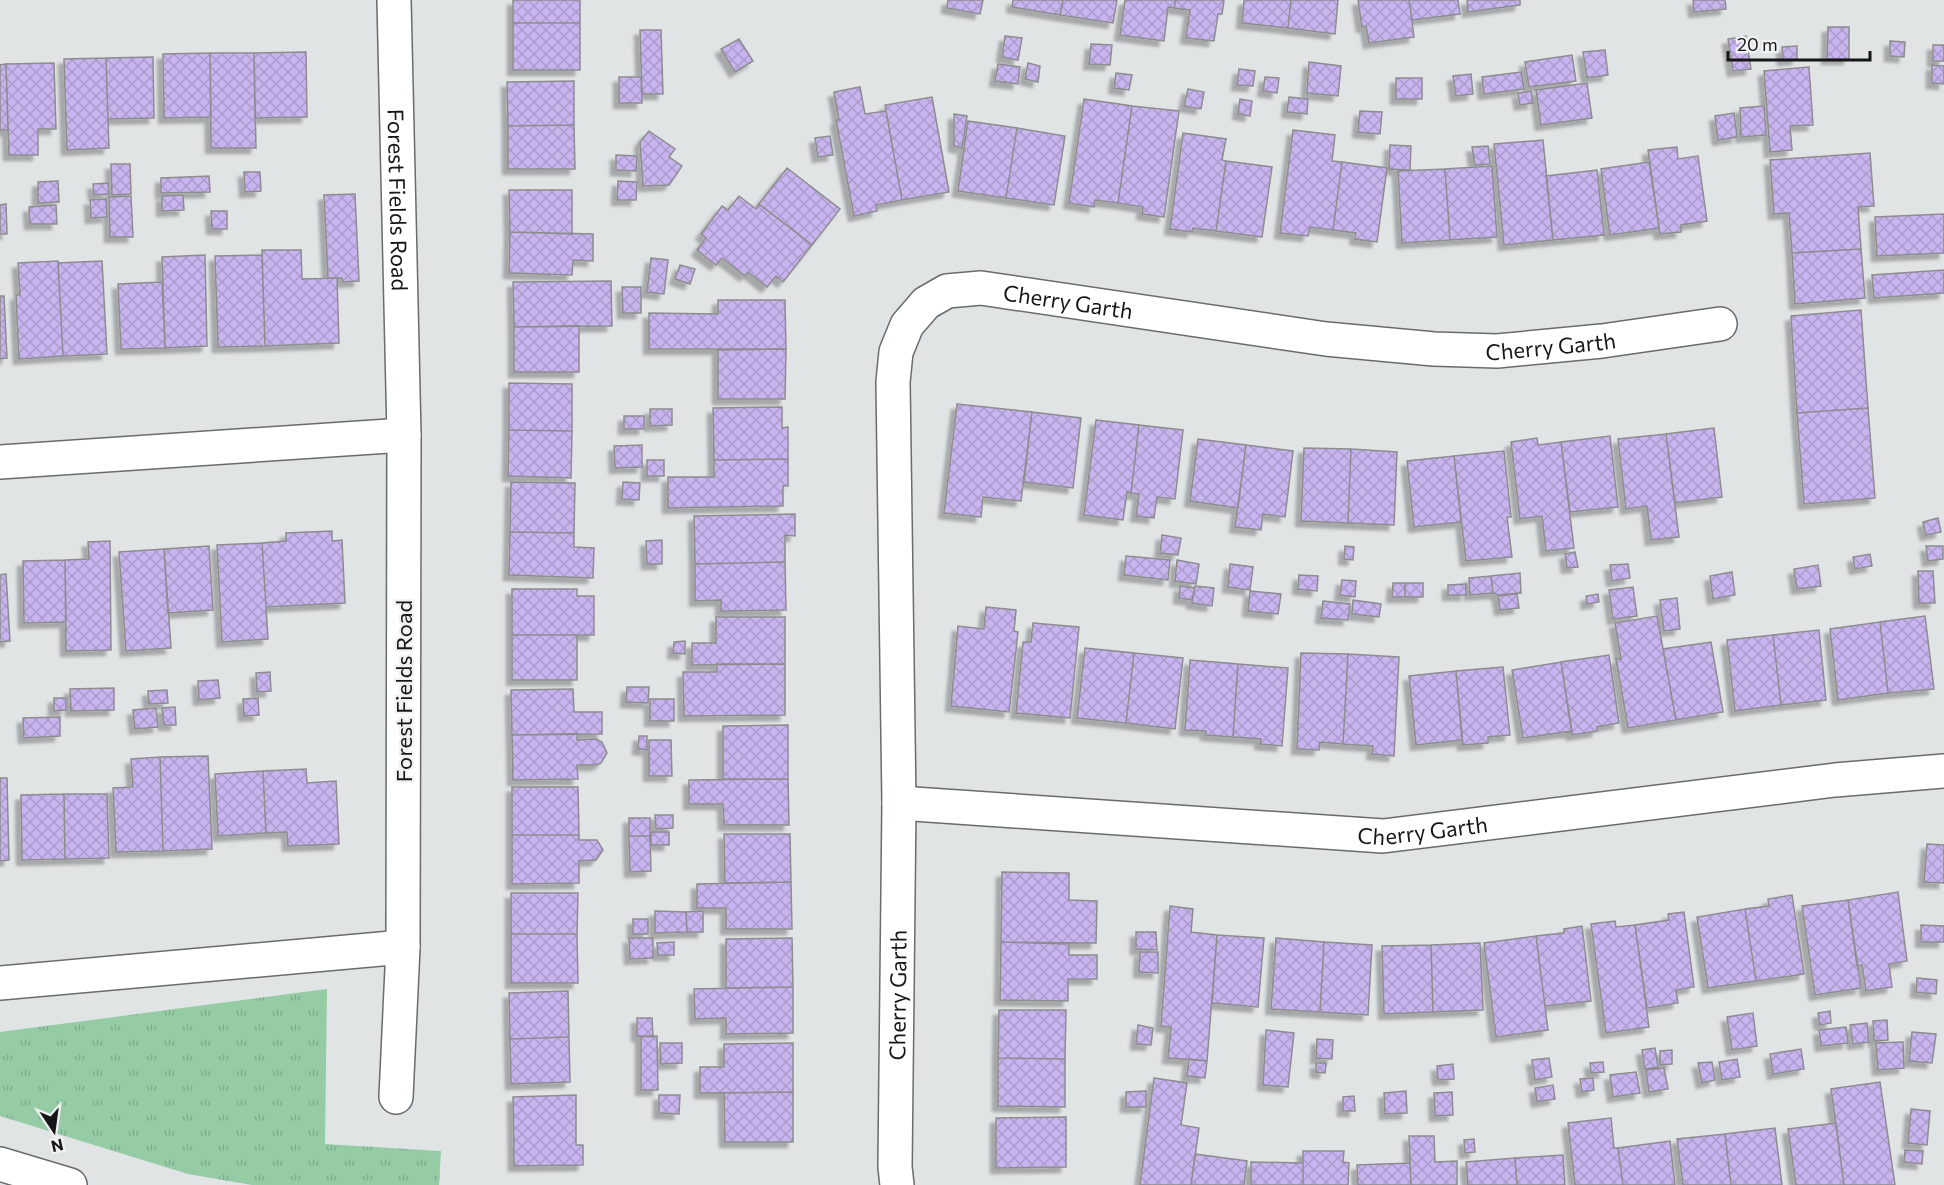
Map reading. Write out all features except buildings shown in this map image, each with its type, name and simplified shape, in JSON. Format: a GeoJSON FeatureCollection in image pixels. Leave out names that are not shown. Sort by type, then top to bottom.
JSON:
{"type":"FeatureCollection","features":[{"type":"Feature","properties":{"kind":"street","name":"Forest Fields Road"},"geometry":{"type":"LineString","coordinates":[[394,0],[404,435],[403,947],[396,1097]]}},
{"type":"Feature","properties":{"kind":"street","name":"Cherry Garth"},"geometry":{"type":"LineString","coordinates":[[897,1185],[895,1151],[899,803],[893,382],[896,352],[906,330],[926,303],[947,291],[981,288],[1326,339],[1434,349],[1484,350],[1602,341],[1720,324]]}},
{"type":"Feature","properties":{"kind":"street"},"geometry":{"type":"LineString","coordinates":[[0,462],[404,435]]}},
{"type":"Feature","properties":{"kind":"street","name":"Cherry Garth"},"geometry":{"type":"LineString","coordinates":[[899,803],[1383,836],[1823,781],[1944,771]]}},
{"type":"Feature","properties":{"kind":"street"},"geometry":{"type":"LineString","coordinates":[[0,983],[403,947]]}},
{"type":"Feature","properties":{"kind":"street"},"geometry":{"type":"LineString","coordinates":[[0,1164],[70,1185]]}},
{"type":"Feature","properties":{"kind":"green space"},"geometry":{"type":"Polygon","coordinates":[[[327,989],[325,1144],[441,1151],[439,1185],[252,1185],[188,1174],[0,1116],[0,1032],[327,989]]]}}]}
